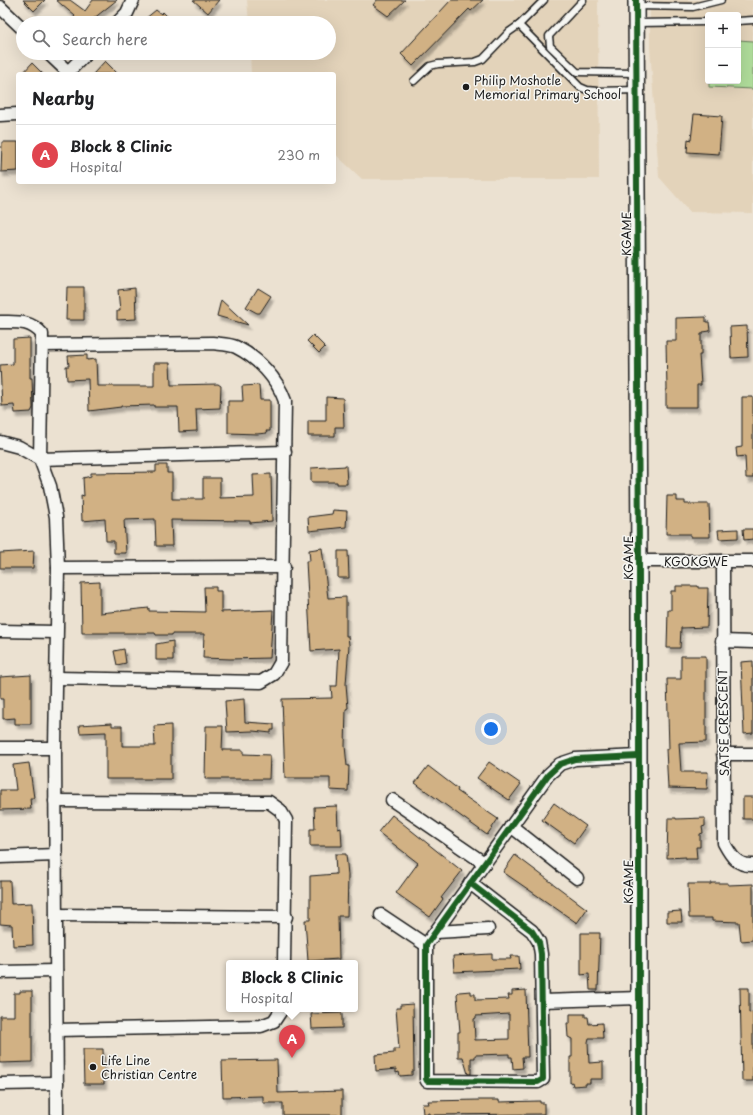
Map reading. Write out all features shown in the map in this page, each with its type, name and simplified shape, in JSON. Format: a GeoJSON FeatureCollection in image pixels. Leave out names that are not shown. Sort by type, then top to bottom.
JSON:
{"type":"FeatureCollection","features":[{"type":"Feature","properties":{"kind":"street"},"geometry":{"type":"LineString","coordinates":[[124,16],[133,0]]}},
{"type":"Feature","properties":{"kind":"street","name":"KGAME"},"geometry":{"type":"LineString","coordinates":[[636,3],[640,1115]]}},
{"type":"Feature","properties":{"kind":"street"},"geometry":{"type":"LineString","coordinates":[[0,7],[16,22]]}},
{"type":"Feature","properties":{"kind":"street"},"geometry":{"type":"LineString","coordinates":[[55,60],[66,72]]}},
{"type":"Feature","properties":{"kind":"street"},"geometry":{"type":"LineString","coordinates":[[68,72],[80,60]]}},
{"type":"Feature","properties":{"kind":"street"},"geometry":{"type":"LineString","coordinates":[[0,115],[16,114]]}},
{"type":"Feature","properties":{"kind":"street"},"geometry":{"type":"LineString","coordinates":[[0,322],[25,322],[36,327],[42,334],[40,459],[50,486],[56,517],[58,568],[55,748],[57,1115]]}},
{"type":"Feature","properties":{"kind":"street"},"geometry":{"type":"LineString","coordinates":[[42,345],[212,343],[235,346],[251,357],[272,376],[281,390],[285,401],[286,452],[281,662],[274,674],[261,682],[56,678]]}},
{"type":"Feature","properties":{"kind":"street"},"geometry":{"type":"LineString","coordinates":[[0,442],[19,447],[40,459],[286,452]]}},
{"type":"Feature","properties":{"kind":"street","name":"KGOKGWE"},"geometry":{"type":"LineString","coordinates":[[639,561],[753,561]]}},
{"type":"Feature","properties":{"kind":"street","name":"SATSE CRESCENT"},"geometry":{"type":"LineString","coordinates":[[723,561],[722,641],[724,843],[732,858],[745,866],[753,866]]}},
{"type":"Feature","properties":{"kind":"street"},"geometry":{"type":"LineString","coordinates":[[58,568],[284,567]]}},
{"type":"Feature","properties":{"kind":"street"},"geometry":{"type":"LineString","coordinates":[[0,631],[56,632]]}},
{"type":"Feature","properties":{"kind":"street"},"geometry":{"type":"LineString","coordinates":[[722,641],[753,642]]}},
{"type":"Feature","properties":{"kind":"street"},"geometry":{"type":"LineString","coordinates":[[0,748],[55,748]]}},
{"type":"Feature","properties":{"kind":"street"},"geometry":{"type":"LineString","coordinates":[[723,754],[753,754]]}},
{"type":"Feature","properties":{"kind":"street"},"geometry":{"type":"LineString","coordinates":[[470,883],[532,931],[539,942],[542,1001],[543,1079],[541,1081],[428,1081],[426,1078],[426,945],[484,863],[548,775],[560,764],[575,759],[639,756]]}},
{"type":"Feature","properties":{"kind":"street"},"geometry":{"type":"LineString","coordinates":[[392,800],[484,863]]}},
{"type":"Feature","properties":{"kind":"street"},"geometry":{"type":"LineString","coordinates":[[55,802],[269,802],[280,810],[286,820],[286,918],[284,960]]}},
{"type":"Feature","properties":{"kind":"street"},"geometry":{"type":"LineString","coordinates":[[511,826],[577,878]]}},
{"type":"Feature","properties":{"kind":"street"},"geometry":{"type":"LineString","coordinates":[[0,856],[56,855]]}},
{"type":"Feature","properties":{"kind":"street"},"geometry":{"type":"LineString","coordinates":[[56,915],[286,918]]}},
{"type":"Feature","properties":{"kind":"street"},"geometry":{"type":"LineString","coordinates":[[381,915],[426,945]]}},
{"type":"Feature","properties":{"kind":"street"},"geometry":{"type":"LineString","coordinates":[[436,932],[488,929]]}},
{"type":"Feature","properties":{"kind":"street"},"geometry":{"type":"LineString","coordinates":[[0,972],[56,971]]}},
{"type":"Feature","properties":{"kind":"street"},"geometry":{"type":"LineString","coordinates":[[542,1001],[640,998]]}},
{"type":"Feature","properties":{"kind":"street"},"geometry":{"type":"LineString","coordinates":[[56,1030],[261,1026],[274,1021],[280,1012]]}},
{"type":"Feature","properties":{"kind":"street"},"geometry":{"type":"LineString","coordinates":[[0,1084],[56,1083]]}},
{"type":"Feature","properties":{"kind":"lane"},"geometry":{"type":"LineString","coordinates":[[414,81],[430,66],[438,64],[475,62],[483,59],[509,32],[544,0]]}},
{"type":"Feature","properties":{"kind":"lane"},"geometry":{"type":"LineString","coordinates":[[583,0],[549,36],[550,46],[577,72],[636,74]]}},
{"type":"Feature","properties":{"kind":"lane"},"geometry":{"type":"LineString","coordinates":[[636,3],[693,7],[721,0]]}},
{"type":"Feature","properties":{"kind":"lane"},"geometry":{"type":"LineString","coordinates":[[741,21],[753,20]]}},
{"type":"Feature","properties":{"kind":"lane"},"geometry":{"type":"LineString","coordinates":[[636,23],[705,22]]}},
{"type":"Feature","properties":{"kind":"lane"},"geometry":{"type":"LineString","coordinates":[[519,24],[580,87],[587,90],[598,91],[637,90]]}},
{"type":"Feature","properties":{"kind":"shaded area","name":"Philip Moshotle Memorial Primary School"},"geometry":{"type":"Polygon","coordinates":[[[247,0],[598,0],[599,179],[362,179],[336,155],[336,72],[251,72],[250,60],[336,60],[336,16],[248,16],[247,0]]]}},
{"type":"Feature","properties":{"kind":"shaded area"},"geometry":{"type":"Polygon","coordinates":[[[650,0],[753,0],[753,213],[690,212],[659,177],[650,47],[650,0]]]}},
{"type":"Feature","properties":{"kind":"green space"},"geometry":{"type":"Polygon","coordinates":[[[741,40],[753,41],[753,89],[709,87],[709,84],[741,84],[741,40]]]}},
{"type":"Feature","properties":{"kind":"building"},"geometry":{"type":"Polygon","coordinates":[[[23,0],[45,0],[34,11],[23,0]]]}},
{"type":"Feature","properties":{"kind":"building"},"geometry":{"type":"Polygon","coordinates":[[[56,0],[70,0],[85,11],[93,0],[117,0],[97,16],[75,16],[56,0]]]}},
{"type":"Feature","properties":{"kind":"building"},"geometry":{"type":"Polygon","coordinates":[[[193,0],[219,0],[208,13],[193,0]]]}},
{"type":"Feature","properties":{"kind":"building"},"geometry":{"type":"Polygon","coordinates":[[[377,0],[405,0],[388,16],[373,5],[377,0]]]}},
{"type":"Feature","properties":{"kind":"building"},"geometry":{"type":"Polygon","coordinates":[[[451,0],[483,0],[471,11],[469,9],[413,66],[401,54],[451,0]]]}},
{"type":"Feature","properties":{"kind":"building"},"geometry":{"type":"Polygon","coordinates":[[[156,10],[161,14],[163,12],[167,16],[149,16],[156,10]]]}},
{"type":"Feature","properties":{"kind":"building"},"geometry":{"type":"Polygon","coordinates":[[[105,61],[116,72],[95,72],[105,61]]]}},
{"type":"Feature","properties":{"kind":"building"},"geometry":{"type":"Polygon","coordinates":[[[32,63],[41,72],[24,72],[32,63]]]}},
{"type":"Feature","properties":{"kind":"building"},"geometry":{"type":"Polygon","coordinates":[[[694,114],[722,116],[719,154],[687,152],[688,139],[691,140],[694,114]]]}},
{"type":"Feature","properties":{"kind":"building"},"geometry":{"type":"Polygon","coordinates":[[[2,142],[16,142],[16,171],[1,172],[2,142]]]}},
{"type":"Feature","properties":{"kind":"building"},"geometry":{"type":"Polygon","coordinates":[[[67,287],[84,287],[84,320],[66,320],[67,287]]]}},
{"type":"Feature","properties":{"kind":"building"},"geometry":{"type":"Polygon","coordinates":[[[135,288],[136,319],[117,320],[117,311],[120,311],[118,290],[135,288]]]}},
{"type":"Feature","properties":{"kind":"building"},"geometry":{"type":"Polygon","coordinates":[[[258,288],[271,296],[260,313],[246,307],[258,288]]]}},
{"type":"Feature","properties":{"kind":"building"},"geometry":{"type":"Polygon","coordinates":[[[221,300],[248,325],[217,316],[221,300]]]}},
{"type":"Feature","properties":{"kind":"building"},"geometry":{"type":"Polygon","coordinates":[[[706,317],[706,322],[709,322],[710,331],[703,332],[703,334],[701,334],[701,355],[699,355],[701,385],[697,385],[697,407],[666,407],[666,341],[676,341],[676,318],[706,317]]]}},
{"type":"Feature","properties":{"kind":"building"},"geometry":{"type":"Polygon","coordinates":[[[747,326],[748,357],[731,358],[730,327],[747,326]]]}},
{"type":"Feature","properties":{"kind":"building"},"geometry":{"type":"Polygon","coordinates":[[[313,335],[325,347],[319,353],[307,341],[313,335]]]}},
{"type":"Feature","properties":{"kind":"building"},"geometry":{"type":"Polygon","coordinates":[[[30,338],[30,378],[32,378],[33,408],[31,412],[15,413],[14,405],[2,406],[0,365],[13,364],[13,339],[30,338]]]}},
{"type":"Feature","properties":{"kind":"building"},"geometry":{"type":"Polygon","coordinates":[[[87,355],[87,360],[96,359],[97,386],[154,386],[154,363],[170,363],[171,385],[218,384],[221,386],[220,408],[196,409],[197,431],[179,432],[178,407],[154,407],[154,405],[121,406],[89,411],[88,379],[67,380],[66,366],[69,366],[68,356],[87,355]]]}},
{"type":"Feature","properties":{"kind":"building"},"geometry":{"type":"Polygon","coordinates":[[[259,385],[260,400],[270,400],[270,431],[266,431],[267,433],[257,434],[228,433],[228,401],[243,401],[242,386],[259,385]]]}},
{"type":"Feature","properties":{"kind":"building"},"geometry":{"type":"Polygon","coordinates":[[[326,397],[343,398],[344,427],[335,427],[335,436],[308,436],[308,421],[326,421],[326,397]]]}},
{"type":"Feature","properties":{"kind":"building"},"geometry":{"type":"Polygon","coordinates":[[[742,397],[753,397],[753,478],[746,478],[745,456],[737,457],[736,448],[742,447],[742,397]]]}},
{"type":"Feature","properties":{"kind":"building"},"geometry":{"type":"Polygon","coordinates":[[[156,465],[167,465],[167,473],[172,473],[172,499],[203,499],[203,478],[220,478],[220,498],[254,497],[253,475],[271,474],[272,521],[250,523],[250,521],[171,520],[172,546],[156,546],[155,519],[124,520],[126,553],[114,553],[114,541],[106,541],[105,519],[82,521],[81,495],[84,496],[83,478],[91,476],[91,473],[156,472],[156,465]]]}},
{"type":"Feature","properties":{"kind":"building"},"geometry":{"type":"Polygon","coordinates":[[[346,466],[347,484],[337,484],[337,482],[311,482],[311,468],[346,466]]]}},
{"type":"Feature","properties":{"kind":"building"},"geometry":{"type":"Polygon","coordinates":[[[667,496],[677,496],[677,501],[685,501],[685,504],[709,504],[710,537],[690,537],[690,534],[666,534],[667,496]]]}},
{"type":"Feature","properties":{"kind":"building"},"geometry":{"type":"Polygon","coordinates":[[[333,510],[347,511],[346,527],[309,531],[308,517],[332,514],[333,510]]]}},
{"type":"Feature","properties":{"kind":"building"},"geometry":{"type":"Polygon","coordinates":[[[738,529],[738,538],[719,539],[718,530],[738,529]]]}},
{"type":"Feature","properties":{"kind":"building"},"geometry":{"type":"Polygon","coordinates":[[[743,529],[753,529],[753,539],[744,540],[743,529]]]}},
{"type":"Feature","properties":{"kind":"building"},"geometry":{"type":"Polygon","coordinates":[[[322,548],[328,598],[346,597],[346,636],[348,636],[349,645],[346,684],[348,708],[346,709],[345,746],[347,766],[349,766],[348,791],[330,790],[330,778],[285,778],[282,699],[332,698],[331,686],[337,686],[339,649],[311,651],[306,561],[310,561],[309,550],[322,548]]]}},
{"type":"Feature","properties":{"kind":"building"},"geometry":{"type":"Polygon","coordinates":[[[34,551],[33,568],[0,568],[0,553],[34,551]]]}},
{"type":"Feature","properties":{"kind":"building"},"geometry":{"type":"Polygon","coordinates":[[[338,551],[348,551],[349,578],[338,578],[338,551]]]}},
{"type":"Feature","properties":{"kind":"building"},"geometry":{"type":"Polygon","coordinates":[[[100,582],[100,613],[149,608],[149,611],[205,612],[204,587],[216,587],[216,591],[221,591],[221,612],[273,610],[270,658],[203,658],[204,634],[156,635],[155,633],[82,633],[81,583],[100,582]]]}},
{"type":"Feature","properties":{"kind":"building"},"geometry":{"type":"Polygon","coordinates":[[[676,586],[698,586],[698,588],[708,588],[707,627],[681,628],[680,648],[667,648],[668,610],[671,610],[671,591],[676,591],[676,586]]]}},
{"type":"Feature","properties":{"kind":"building"},"geometry":{"type":"Polygon","coordinates":[[[173,641],[173,660],[156,660],[156,644],[173,641]]]}},
{"type":"Feature","properties":{"kind":"building"},"geometry":{"type":"Polygon","coordinates":[[[124,649],[126,663],[117,665],[114,651],[124,649]]]}},
{"type":"Feature","properties":{"kind":"building"},"geometry":{"type":"Polygon","coordinates":[[[681,656],[706,656],[706,742],[679,743],[681,772],[708,772],[707,789],[668,788],[666,749],[669,749],[667,679],[681,679],[681,656]]]}},
{"type":"Feature","properties":{"kind":"building"},"geometry":{"type":"Polygon","coordinates":[[[753,661],[753,733],[744,734],[741,662],[753,661]]]}},
{"type":"Feature","properties":{"kind":"building"},"geometry":{"type":"Polygon","coordinates":[[[31,675],[31,724],[15,724],[15,718],[3,719],[3,699],[0,699],[0,677],[31,675]]]}},
{"type":"Feature","properties":{"kind":"building"},"geometry":{"type":"Polygon","coordinates":[[[244,699],[245,722],[274,724],[274,730],[271,730],[271,733],[253,731],[227,732],[225,701],[244,699]]]}},
{"type":"Feature","properties":{"kind":"building"},"geometry":{"type":"Polygon","coordinates":[[[112,723],[112,726],[122,726],[122,746],[155,746],[154,726],[171,725],[171,779],[106,779],[106,732],[80,733],[79,725],[112,723]]]}},
{"type":"Feature","properties":{"kind":"building"},"geometry":{"type":"Polygon","coordinates":[[[206,726],[223,726],[222,750],[243,750],[243,754],[270,755],[269,779],[205,779],[206,726]]]}},
{"type":"Feature","properties":{"kind":"building"},"geometry":{"type":"Polygon","coordinates":[[[489,762],[521,784],[509,800],[477,778],[489,762]]]}},
{"type":"Feature","properties":{"kind":"building"},"geometry":{"type":"Polygon","coordinates":[[[29,763],[34,798],[30,798],[31,809],[0,810],[0,790],[16,790],[13,765],[29,763]]]}},
{"type":"Feature","properties":{"kind":"building"},"geometry":{"type":"Polygon","coordinates":[[[428,766],[458,789],[457,791],[498,819],[487,835],[415,783],[428,766]]]}},
{"type":"Feature","properties":{"kind":"building"},"geometry":{"type":"Polygon","coordinates":[[[743,797],[753,797],[753,819],[743,819],[743,797]]]}},
{"type":"Feature","properties":{"kind":"building"},"geometry":{"type":"Polygon","coordinates":[[[554,803],[586,826],[574,843],[542,820],[554,803]]]}},
{"type":"Feature","properties":{"kind":"building"},"geometry":{"type":"Polygon","coordinates":[[[337,806],[338,829],[341,828],[342,846],[310,846],[310,829],[315,829],[314,807],[337,806]]]}},
{"type":"Feature","properties":{"kind":"building"},"geometry":{"type":"Polygon","coordinates":[[[392,815],[462,871],[441,898],[443,899],[430,917],[396,893],[418,863],[378,832],[392,815]]]}},
{"type":"Feature","properties":{"kind":"building"},"geometry":{"type":"Polygon","coordinates":[[[668,818],[705,818],[705,826],[702,827],[703,833],[700,834],[700,847],[696,847],[697,859],[686,859],[686,857],[667,858],[668,818]]]}},
{"type":"Feature","properties":{"kind":"building"},"geometry":{"type":"Polygon","coordinates":[[[335,854],[346,854],[348,875],[347,916],[338,916],[339,959],[308,960],[305,920],[310,920],[310,876],[336,874],[335,854]]]}},
{"type":"Feature","properties":{"kind":"building"},"geometry":{"type":"Polygon","coordinates":[[[515,855],[587,909],[577,923],[503,872],[515,855]]]}},
{"type":"Feature","properties":{"kind":"building"},"geometry":{"type":"Polygon","coordinates":[[[0,881],[10,881],[11,904],[32,903],[33,945],[13,946],[12,925],[0,924],[0,881]]]}},
{"type":"Feature","properties":{"kind":"building"},"geometry":{"type":"Polygon","coordinates":[[[728,883],[728,885],[753,884],[753,940],[741,941],[739,922],[712,921],[712,918],[689,918],[688,884],[728,883]]]}},
{"type":"Feature","properties":{"kind":"building"},"geometry":{"type":"Polygon","coordinates":[[[681,911],[682,922],[667,922],[667,912],[681,911]]]}},
{"type":"Feature","properties":{"kind":"building"},"geometry":{"type":"Polygon","coordinates":[[[581,933],[600,933],[598,990],[590,990],[589,974],[581,975],[581,933]]]}},
{"type":"Feature","properties":{"kind":"building"},"geometry":{"type":"Polygon","coordinates":[[[492,954],[492,959],[511,959],[510,956],[519,956],[520,969],[454,972],[453,956],[492,954]]]}},
{"type":"Feature","properties":{"kind":"building"},"geometry":{"type":"Polygon","coordinates":[[[740,988],[749,988],[749,1013],[753,1012],[753,1081],[742,1081],[740,988]]]}},
{"type":"Feature","properties":{"kind":"building"},"geometry":{"type":"Polygon","coordinates":[[[526,990],[528,1057],[522,1057],[523,1068],[513,1069],[512,1057],[509,1057],[509,1054],[475,1055],[475,1058],[471,1058],[471,1074],[468,1074],[463,1057],[458,1057],[458,1032],[460,1032],[457,994],[459,992],[471,991],[471,994],[475,994],[475,1000],[509,999],[508,995],[512,995],[512,991],[526,990]],[[509,1014],[476,1016],[474,1019],[475,1040],[509,1039],[509,1014]]]}},
{"type":"Feature","properties":{"kind":"building"},"geometry":{"type":"Polygon","coordinates":[[[20,991],[32,991],[32,1062],[0,1063],[0,1016],[14,1016],[14,993],[20,993],[20,991]]]}},
{"type":"Feature","properties":{"kind":"building"},"geometry":{"type":"Polygon","coordinates":[[[413,1004],[414,1071],[412,1071],[412,1075],[400,1076],[399,1072],[396,1073],[396,1069],[376,1071],[375,1055],[394,1053],[394,1049],[399,1049],[396,1008],[400,1008],[400,1005],[413,1004]]]}},
{"type":"Feature","properties":{"kind":"building"},"geometry":{"type":"Polygon","coordinates":[[[342,1013],[342,1028],[312,1029],[311,1014],[342,1013]]]}},
{"type":"Feature","properties":{"kind":"building"},"geometry":{"type":"Polygon","coordinates":[[[570,1014],[585,1014],[585,1017],[588,1017],[589,1024],[602,1023],[603,1038],[589,1038],[588,1042],[589,1063],[603,1062],[603,1079],[590,1079],[590,1083],[586,1083],[586,1085],[573,1086],[572,1082],[570,1083],[572,1039],[568,1037],[567,1023],[570,1023],[570,1014]]]}},
{"type":"Feature","properties":{"kind":"building","name":"Life Line Christian Centre"},"geometry":{"type":"Polygon","coordinates":[[[83,1049],[103,1049],[104,1084],[84,1084],[83,1049]]]}},
{"type":"Feature","properties":{"kind":"building"},"geometry":{"type":"Polygon","coordinates":[[[277,1060],[278,1093],[342,1091],[342,1115],[283,1115],[283,1103],[263,1103],[263,1096],[223,1097],[222,1061],[277,1060]]]}},
{"type":"Feature","properties":{"kind":"building"},"geometry":{"type":"Polygon","coordinates":[[[499,1100],[499,1102],[540,1101],[540,1103],[544,1103],[544,1114],[423,1114],[422,1104],[429,1104],[428,1101],[499,1100]]]}},
{"type":"Feature","properties":{"kind":"cycle path"},"geometry":{"type":"LineString","coordinates":[[636,0],[639,561],[639,1115]]}},
{"type":"Feature","properties":{"kind":"cycle path"},"geometry":{"type":"LineString","coordinates":[[470,883],[532,931],[539,942],[541,954],[543,1079],[538,1082],[427,1081],[426,945],[548,775],[560,764],[575,759],[639,756]]}},
{"type":"Feature","properties":{"kind":"place","name":"Philip Moshotle Memorial Primary School"},"geometry":{"type":"Point","coordinates":[466,87]}},
{"type":"Feature","properties":{"kind":"place","name":"Block 8 Clinic"},"geometry":{"type":"Point","coordinates":[292,1058]}},
{"type":"Feature","properties":{"kind":"place","name":"Life Line Christian Centre"},"geometry":{"type":"Point","coordinates":[93,1067]}}]}
